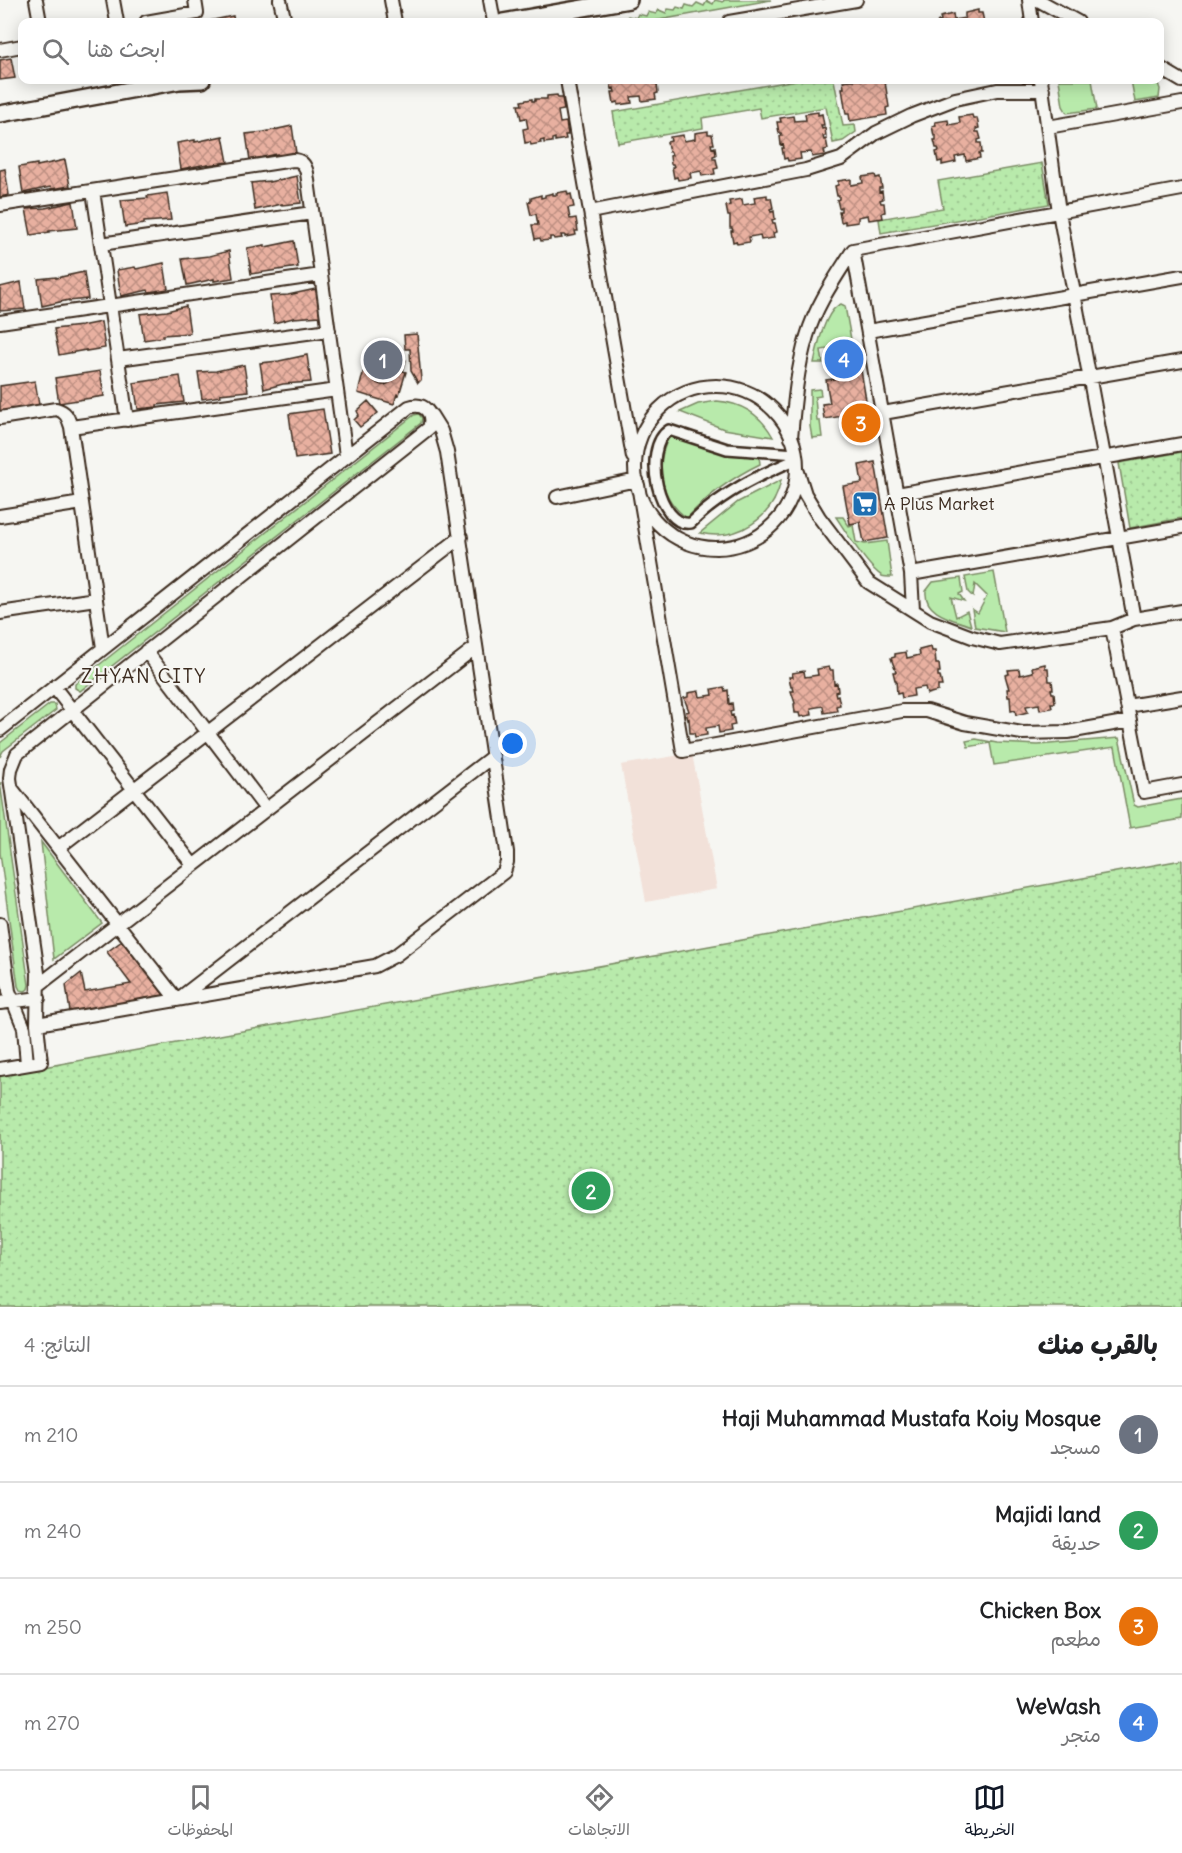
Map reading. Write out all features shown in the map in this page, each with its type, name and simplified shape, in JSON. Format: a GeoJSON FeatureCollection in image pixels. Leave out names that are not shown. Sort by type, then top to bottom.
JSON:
{"type":"FeatureCollection","features":[{"type":"Feature","properties":{"kind":"street"},"geometry":{"type":"LineString","coordinates":[[36,0],[39,18]]}},
{"type":"Feature","properties":{"kind":"street"},"geometry":{"type":"LineString","coordinates":[[113,0],[116,18]]}},
{"type":"Feature","properties":{"kind":"street"},"geometry":{"type":"LineString","coordinates":[[169,18],[197,13],[195,0]]}},
{"type":"Feature","properties":{"kind":"street"},"geometry":{"type":"LineString","coordinates":[[280,0],[284,18]]}},
{"type":"Feature","properties":{"kind":"street"},"geometry":{"type":"LineString","coordinates":[[391,0],[394,18]]}},
{"type":"Feature","properties":{"kind":"street"},"geometry":{"type":"LineString","coordinates":[[490,0],[493,18]]}},
{"type":"Feature","properties":{"kind":"street"},"geometry":{"type":"LineString","coordinates":[[522,18],[592,3],[629,0]]}},
{"type":"Feature","properties":{"kind":"street"},"geometry":{"type":"LineString","coordinates":[[752,18],[856,0]]}},
{"type":"Feature","properties":{"kind":"street"},"geometry":{"type":"LineString","coordinates":[[1029,0],[1031,18]]}},
{"type":"Feature","properties":{"kind":"street"},"geometry":{"type":"LineString","coordinates":[[1038,0],[1071,18]]}},
{"type":"Feature","properties":{"kind":"street"},"geometry":{"type":"LineString","coordinates":[[0,50],[18,47]]}},
{"type":"Feature","properties":{"kind":"street"},"geometry":{"type":"LineString","coordinates":[[1164,70],[1182,81]]}},
{"type":"Feature","properties":{"kind":"street"},"geometry":{"type":"LineString","coordinates":[[0,114],[159,84]]}},
{"type":"Feature","properties":{"kind":"street"},"geometry":{"type":"LineString","coordinates":[[568,84],[683,751],[902,711],[927,711],[965,723],[1022,733],[1068,732],[1130,721]]}},
{"type":"Feature","properties":{"kind":"street"},"geometry":{"type":"LineString","coordinates":[[590,212],[806,170],[841,159],[876,133],[955,99],[997,90],[1042,85],[1059,212],[1134,619]]}},
{"type":"Feature","properties":{"kind":"street"},"geometry":{"type":"LineString","coordinates":[[1047,128],[1182,103]]}},
{"type":"Feature","properties":{"kind":"street"},"geometry":{"type":"LineString","coordinates":[[0,205],[296,160],[303,163],[306,169],[346,456]]}},
{"type":"Feature","properties":{"kind":"street"},"geometry":{"type":"LineString","coordinates":[[1182,189],[854,250],[829,288],[807,335],[794,395],[792,438],[805,494],[868,582],[930,621],[972,637],[1000,644],[1112,628],[1134,619],[1182,611]]}},
{"type":"Feature","properties":{"kind":"street"},"geometry":{"type":"LineString","coordinates":[[93,191],[127,420]]}},
{"type":"Feature","properties":{"kind":"street"},"geometry":{"type":"LineString","coordinates":[[101,244],[312,213]]}},
{"type":"Feature","properties":{"kind":"street"},"geometry":{"type":"LineString","coordinates":[[854,250],[911,574],[913,610]]}},
{"type":"Feature","properties":{"kind":"street"},"geometry":{"type":"LineString","coordinates":[[0,322],[321,276]]}},
{"type":"Feature","properties":{"kind":"street"},"geometry":{"type":"LineString","coordinates":[[868,331],[1182,276]]}},
{"type":"Feature","properties":{"kind":"street"},"geometry":{"type":"LineString","coordinates":[[118,359],[329,330]]}},
{"type":"Feature","properties":{"kind":"street"},"geometry":{"type":"LineString","coordinates":[[883,413],[1182,361]]}},
{"type":"Feature","properties":{"kind":"street"},"geometry":{"type":"LineString","coordinates":[[792,438],[784,423],[769,406],[749,393],[726,387],[702,387],[679,395],[660,409],[645,428],[637,450],[637,480],[646,506],[659,524],[683,540],[704,546],[726,546],[753,538],[776,521],[787,505],[794,487],[796,461]]}},
{"type":"Feature","properties":{"kind":"street"},"geometry":{"type":"LineString","coordinates":[[71,428],[337,390]]}},
{"type":"Feature","properties":{"kind":"street"},"geometry":{"type":"LineString","coordinates":[[769,406],[783,408],[790,403],[794,395]]}},
{"type":"Feature","properties":{"kind":"street"},"geometry":{"type":"LineString","coordinates":[[0,730],[409,407],[418,405],[427,410],[436,422],[445,441],[508,857],[506,867],[496,879],[396,955],[375,966],[37,1024]]}},
{"type":"Feature","properties":{"kind":"street"},"geometry":{"type":"LineString","coordinates":[[0,418],[56,410],[67,415],[71,428],[103,648]]}},
{"type":"Feature","properties":{"kind":"street"},"geometry":{"type":"LineString","coordinates":[[0,1069],[41,1062],[37,1024],[39,985],[12,789],[11,769],[17,754],[429,428],[430,414]]}},
{"type":"Feature","properties":{"kind":"street"},"geometry":{"type":"LineString","coordinates":[[669,430],[728,449],[796,461],[764,472],[734,488],[687,524],[680,521],[668,509],[655,480],[654,465],[657,449],[664,434],[669,430]]}},
{"type":"Feature","properties":{"kind":"street"},"geometry":{"type":"LineString","coordinates":[[897,494],[1182,444]]}},
{"type":"Feature","properties":{"kind":"street"},"geometry":{"type":"LineString","coordinates":[[557,497],[637,480]]}},
{"type":"Feature","properties":{"kind":"street"},"geometry":{"type":"LineString","coordinates":[[787,505],[794,500],[802,499],[813,506]]}},
{"type":"Feature","properties":{"kind":"street"},"geometry":{"type":"LineString","coordinates":[[0,516],[82,502]]}},
{"type":"Feature","properties":{"kind":"street"},"geometry":{"type":"LineString","coordinates":[[911,574],[1182,526]]}},
{"type":"Feature","properties":{"kind":"street"},"geometry":{"type":"LineString","coordinates":[[58,848],[460,537]]}},
{"type":"Feature","properties":{"kind":"street"},"geometry":{"type":"LineString","coordinates":[[0,613],[96,599]]}},
{"type":"Feature","properties":{"kind":"street"},"geometry":{"type":"LineString","coordinates":[[1112,628],[1144,792],[1182,785]]}},
{"type":"Feature","properties":{"kind":"street"},"geometry":{"type":"LineString","coordinates":[[39,985],[477,647]]}},
{"type":"Feature","properties":{"kind":"street"},"geometry":{"type":"LineString","coordinates":[[146,651],[266,810]]}},
{"type":"Feature","properties":{"kind":"street"},"geometry":{"type":"LineString","coordinates":[[54,687],[193,865]]}},
{"type":"Feature","properties":{"kind":"street"},"geometry":{"type":"LineString","coordinates":[[1127,706],[1182,698]]}},
{"type":"Feature","properties":{"kind":"street"},"geometry":{"type":"LineString","coordinates":[[0,716],[20,714]]}},
{"type":"Feature","properties":{"kind":"street"},"geometry":{"type":"LineString","coordinates":[[177,1000],[493,756]]}},
{"type":"Feature","properties":{"kind":"street"},"geometry":{"type":"LineString","coordinates":[[12,789],[177,1000]]}},
{"type":"Feature","properties":{"kind":"street"},"geometry":{"type":"LineString","coordinates":[[0,924],[6,1002],[24,1028],[27,1064]]}},
{"type":"Feature","properties":{"kind":"street"},"geometry":{"type":"LineString","coordinates":[[6,1002],[39,998]]}},
{"type":"Feature","properties":{"kind":"shaded area"},"geometry":{"type":"Polygon","coordinates":[[[692,753],[717,889],[646,902],[621,765],[692,753]]]}},
{"type":"Feature","properties":{"kind":"green space"},"geometry":{"type":"Polygon","coordinates":[[[715,0],[723,2],[724,0],[771,0],[670,18],[636,18],[638,14],[646,16],[648,12],[656,14],[659,10],[666,13],[668,9],[675,10],[677,7],[684,9],[686,5],[693,7],[697,3],[704,6],[707,1],[713,4],[715,0]]]}},
{"type":"Feature","properties":{"kind":"green space"},"geometry":{"type":"Polygon","coordinates":[[[774,84],[835,84],[843,126],[855,125],[856,132],[843,141],[833,143],[826,107],[761,118],[759,108],[702,118],[703,128],[618,143],[613,112],[774,84]]]}},
{"type":"Feature","properties":{"kind":"green space"},"geometry":{"type":"Polygon","coordinates":[[[1060,84],[1093,84],[1097,109],[1067,113],[1063,106],[1060,84]]]}},
{"type":"Feature","properties":{"kind":"green space"},"geometry":{"type":"Polygon","coordinates":[[[1132,84],[1158,84],[1159,98],[1135,102],[1132,84]]]}},
{"type":"Feature","properties":{"kind":"green space"},"geometry":{"type":"Polygon","coordinates":[[[1042,163],[1049,204],[881,233],[879,219],[943,208],[938,181],[1042,163]]]}},
{"type":"Feature","properties":{"kind":"green space"},"geometry":{"type":"Polygon","coordinates":[[[841,304],[845,306],[852,345],[821,350],[823,363],[814,363],[826,321],[835,307],[841,304]]]}},
{"type":"Feature","properties":{"kind":"green space"},"geometry":{"type":"Polygon","coordinates":[[[820,389],[821,396],[815,397],[817,421],[820,421],[822,437],[812,438],[810,390],[820,389]]]}},
{"type":"Feature","properties":{"kind":"green space"},"geometry":{"type":"Polygon","coordinates":[[[717,401],[743,407],[757,416],[773,437],[724,429],[680,412],[698,404],[717,401]]]}},
{"type":"Feature","properties":{"kind":"green space"},"geometry":{"type":"Polygon","coordinates":[[[419,414],[422,418],[421,423],[80,691],[75,688],[75,684],[414,415],[419,414]]]}},
{"type":"Feature","properties":{"kind":"green space"},"geometry":{"type":"Polygon","coordinates":[[[670,435],[711,450],[759,456],[760,464],[720,488],[687,518],[671,501],[662,480],[662,457],[670,435]]]}},
{"type":"Feature","properties":{"kind":"green space"},"geometry":{"type":"Polygon","coordinates":[[[1182,452],[1182,518],[1130,528],[1119,463],[1182,452]]]}},
{"type":"Feature","properties":{"kind":"green space"},"geometry":{"type":"Polygon","coordinates":[[[781,480],[771,506],[752,524],[727,534],[700,533],[738,502],[781,480]]]}},
{"type":"Feature","properties":{"kind":"green space"},"geometry":{"type":"Polygon","coordinates":[[[836,517],[843,517],[849,526],[853,525],[856,542],[865,544],[887,541],[892,577],[882,576],[871,566],[836,517]]]}},
{"type":"Feature","properties":{"kind":"green space"},"geometry":{"type":"Polygon","coordinates":[[[994,572],[1005,632],[975,627],[972,609],[978,613],[987,596],[975,584],[973,597],[968,592],[965,577],[994,572]]]}},
{"type":"Feature","properties":{"kind":"green space"},"geometry":{"type":"Polygon","coordinates":[[[961,578],[963,592],[959,594],[964,601],[951,597],[956,617],[967,611],[971,626],[941,614],[930,605],[927,599],[926,591],[933,582],[961,578]]]}},
{"type":"Feature","properties":{"kind":"green space"},"geometry":{"type":"Polygon","coordinates":[[[50,704],[55,704],[56,710],[3,751],[0,757],[0,743],[50,704]]]}},
{"type":"Feature","properties":{"kind":"green space"},"geometry":{"type":"Polygon","coordinates":[[[1119,738],[1134,805],[1138,807],[1182,799],[1182,819],[1130,828],[1115,747],[994,765],[990,743],[968,747],[966,741],[976,739],[997,743],[1038,745],[1119,738]]]}},
{"type":"Feature","properties":{"kind":"green space"},"geometry":{"type":"Polygon","coordinates":[[[0,782],[29,985],[25,991],[20,990],[18,986],[0,853],[0,782]]]}},
{"type":"Feature","properties":{"kind":"green space"},"geometry":{"type":"Polygon","coordinates":[[[41,842],[102,923],[54,959],[41,842]]]}},
{"type":"Feature","properties":{"kind":"green space"},"geometry":{"type":"Polygon","coordinates":[[[1182,860],[1182,1307],[0,1307],[0,1075],[1182,860]]]}},
{"type":"Feature","properties":{"kind":"building"},"geometry":{"type":"Polygon","coordinates":[[[978,10],[983,18],[965,18],[965,13],[978,10]]]}},
{"type":"Feature","properties":{"kind":"building"},"geometry":{"type":"Polygon","coordinates":[[[953,14],[954,18],[940,17],[953,14]]]}},
{"type":"Feature","properties":{"kind":"building"},"geometry":{"type":"Polygon","coordinates":[[[11,58],[15,78],[0,80],[0,60],[11,58]]]}},
{"type":"Feature","properties":{"kind":"building"},"geometry":{"type":"Polygon","coordinates":[[[611,84],[657,84],[658,93],[655,94],[656,99],[642,101],[641,96],[631,97],[632,103],[618,105],[618,102],[614,103],[612,92],[615,92],[614,88],[612,89],[611,84]]]}},
{"type":"Feature","properties":{"kind":"building"},"geometry":{"type":"Polygon","coordinates":[[[843,84],[885,84],[889,107],[886,108],[887,115],[850,121],[849,114],[846,114],[842,88],[844,88],[843,84]]]}},
{"type":"Feature","properties":{"kind":"building"},"geometry":{"type":"Polygon","coordinates":[[[557,95],[558,98],[562,98],[564,110],[558,111],[560,123],[566,122],[568,135],[565,135],[566,139],[555,141],[555,138],[552,142],[544,143],[544,140],[531,145],[530,142],[525,143],[523,129],[528,128],[526,118],[521,119],[518,105],[522,105],[521,101],[547,99],[547,96],[557,95]]]}},
{"type":"Feature","properties":{"kind":"building"},"geometry":{"type":"Polygon","coordinates":[[[818,112],[818,115],[822,114],[824,125],[821,125],[822,129],[825,128],[826,136],[823,136],[828,149],[824,150],[825,155],[812,157],[811,152],[800,153],[801,159],[788,161],[787,158],[784,159],[782,148],[784,148],[783,144],[781,145],[780,136],[782,136],[779,133],[777,122],[781,122],[780,118],[793,116],[794,121],[806,120],[805,114],[818,112]]]}},
{"type":"Feature","properties":{"kind":"building"},"geometry":{"type":"Polygon","coordinates":[[[972,115],[973,118],[977,118],[979,128],[976,132],[979,132],[981,139],[978,140],[978,143],[981,143],[980,158],[966,161],[965,155],[955,157],[956,162],[942,165],[942,161],[938,162],[936,152],[939,151],[936,148],[934,140],[936,136],[934,136],[932,126],[936,125],[935,122],[948,120],[949,125],[960,123],[959,117],[972,115]]]}},
{"type":"Feature","properties":{"kind":"building"},"geometry":{"type":"Polygon","coordinates":[[[292,126],[296,153],[277,156],[277,154],[250,160],[246,134],[292,126]]]}},
{"type":"Feature","properties":{"kind":"building"},"geometry":{"type":"Polygon","coordinates":[[[708,131],[708,134],[712,134],[714,144],[711,144],[712,148],[715,147],[716,155],[713,159],[716,159],[718,168],[714,169],[715,174],[702,176],[701,171],[690,173],[691,178],[678,180],[677,177],[674,178],[672,167],[674,167],[670,156],[672,155],[667,142],[671,141],[670,137],[683,135],[684,141],[695,139],[695,133],[708,131]]]}},
{"type":"Feature","properties":{"kind":"building"},"geometry":{"type":"Polygon","coordinates":[[[223,136],[228,162],[181,169],[177,143],[223,136]]]}},
{"type":"Feature","properties":{"kind":"building"},"geometry":{"type":"Polygon","coordinates":[[[65,160],[70,186],[51,189],[50,187],[23,193],[19,167],[65,160]]]}},
{"type":"Feature","properties":{"kind":"building"},"geometry":{"type":"Polygon","coordinates":[[[5,169],[9,195],[0,197],[0,170],[5,169]]]}},
{"type":"Feature","properties":{"kind":"building"},"geometry":{"type":"Polygon","coordinates":[[[875,175],[876,178],[880,177],[882,188],[879,188],[879,192],[882,191],[883,199],[880,200],[884,203],[885,212],[882,213],[883,218],[869,220],[868,215],[858,217],[858,222],[845,224],[845,221],[841,222],[839,211],[841,207],[839,208],[837,200],[839,196],[837,196],[835,186],[838,185],[838,181],[851,179],[851,185],[863,183],[862,177],[875,175]]]}},
{"type":"Feature","properties":{"kind":"building"},"geometry":{"type":"Polygon","coordinates":[[[297,176],[301,203],[282,204],[255,210],[251,183],[297,176]]]}},
{"type":"Feature","properties":{"kind":"building"},"geometry":{"type":"Polygon","coordinates":[[[567,191],[568,195],[571,194],[574,207],[568,208],[570,219],[576,218],[578,231],[575,231],[576,235],[565,237],[561,235],[562,238],[550,237],[550,240],[541,241],[540,238],[535,239],[532,225],[538,225],[536,214],[531,215],[528,202],[531,198],[541,195],[541,198],[545,195],[553,193],[557,195],[556,193],[567,191]]]}},
{"type":"Feature","properties":{"kind":"building"},"geometry":{"type":"Polygon","coordinates":[[[167,193],[171,220],[144,222],[144,224],[125,227],[121,200],[148,198],[147,196],[167,193]]]}},
{"type":"Feature","properties":{"kind":"building"},"geometry":{"type":"Polygon","coordinates":[[[767,195],[767,198],[771,198],[773,208],[770,209],[771,212],[774,211],[775,219],[772,220],[777,232],[773,233],[774,238],[761,240],[760,235],[749,237],[750,242],[737,244],[736,241],[733,242],[731,231],[733,231],[730,228],[730,216],[728,216],[726,206],[730,205],[729,201],[742,199],[743,205],[755,203],[754,197],[767,195]]]}},
{"type":"Feature","properties":{"kind":"building"},"geometry":{"type":"Polygon","coordinates":[[[73,202],[77,228],[31,235],[26,209],[45,208],[73,202]]]}},
{"type":"Feature","properties":{"kind":"building"},"geometry":{"type":"Polygon","coordinates":[[[294,241],[298,267],[251,274],[247,248],[294,241]]]}},
{"type":"Feature","properties":{"kind":"building"},"geometry":{"type":"Polygon","coordinates":[[[229,251],[233,278],[214,281],[214,279],[187,285],[182,259],[229,251]]]}},
{"type":"Feature","properties":{"kind":"building"},"geometry":{"type":"Polygon","coordinates":[[[164,263],[168,289],[149,292],[148,290],[121,296],[117,270],[135,267],[136,269],[164,263]]]}},
{"type":"Feature","properties":{"kind":"building"},"geometry":{"type":"Polygon","coordinates":[[[84,272],[88,299],[69,300],[42,306],[38,279],[84,272]]]}},
{"type":"Feature","properties":{"kind":"building"},"geometry":{"type":"Polygon","coordinates":[[[21,282],[25,309],[0,311],[0,287],[21,282]]]}},
{"type":"Feature","properties":{"kind":"building"},"geometry":{"type":"Polygon","coordinates":[[[316,289],[320,316],[293,318],[274,323],[270,296],[316,289]]]}},
{"type":"Feature","properties":{"kind":"building"},"geometry":{"type":"Polygon","coordinates":[[[186,306],[190,333],[163,335],[163,337],[144,340],[140,314],[186,306]]]}},
{"type":"Feature","properties":{"kind":"building"},"geometry":{"type":"Polygon","coordinates":[[[101,322],[105,348],[59,355],[54,329],[101,322]]]}},
{"type":"Feature","properties":{"kind":"building"},"geometry":{"type":"Polygon","coordinates":[[[417,334],[421,380],[418,383],[411,371],[410,349],[405,349],[404,335],[417,334]]]}},
{"type":"Feature","properties":{"kind":"building"},"geometry":{"type":"Polygon","coordinates":[[[369,350],[377,352],[377,350],[406,360],[403,371],[406,372],[394,404],[358,393],[369,350]]]}},
{"type":"Feature","properties":{"kind":"building"},"geometry":{"type":"Polygon","coordinates":[[[858,352],[871,430],[853,433],[850,415],[824,419],[822,404],[830,403],[826,380],[834,379],[830,356],[858,352]]]}},
{"type":"Feature","properties":{"kind":"building"},"geometry":{"type":"Polygon","coordinates":[[[307,355],[311,382],[283,384],[264,389],[260,363],[307,355]]]}},
{"type":"Feature","properties":{"kind":"building"},"geometry":{"type":"Polygon","coordinates":[[[244,365],[248,391],[220,394],[221,396],[202,399],[198,372],[244,365]]]}},
{"type":"Feature","properties":{"kind":"building"},"geometry":{"type":"Polygon","coordinates":[[[383,365],[390,368],[393,375],[390,382],[383,385],[376,382],[373,375],[376,368],[383,365]]]}},
{"type":"Feature","properties":{"kind":"building"},"geometry":{"type":"Polygon","coordinates":[[[100,371],[104,396],[59,403],[55,378],[100,371]]]}},
{"type":"Feature","properties":{"kind":"building"},"geometry":{"type":"Polygon","coordinates":[[[180,376],[184,402],[138,409],[134,383],[180,376]]]}},
{"type":"Feature","properties":{"kind":"building"},"geometry":{"type":"Polygon","coordinates":[[[35,381],[39,405],[0,412],[0,386],[35,381]]]}},
{"type":"Feature","properties":{"kind":"building"},"geometry":{"type":"Polygon","coordinates":[[[368,401],[378,413],[360,427],[354,420],[359,415],[357,411],[368,401]]]}},
{"type":"Feature","properties":{"kind":"building"},"geometry":{"type":"Polygon","coordinates":[[[323,409],[330,454],[295,459],[289,414],[323,409]]]}},
{"type":"Feature","properties":{"kind":"building","name":"A Plus Market"},"geometry":{"type":"Polygon","coordinates":[[[875,462],[888,538],[864,542],[860,522],[850,524],[843,486],[862,483],[859,465],[875,462]]]}},
{"type":"Feature","properties":{"kind":"building"},"geometry":{"type":"Polygon","coordinates":[[[931,647],[932,651],[935,651],[936,664],[939,664],[938,676],[940,676],[942,686],[938,686],[938,691],[927,694],[925,687],[913,689],[914,696],[902,698],[901,693],[897,694],[893,672],[896,672],[891,658],[895,657],[895,654],[906,652],[907,658],[920,655],[919,650],[931,647]]]}},
{"type":"Feature","properties":{"kind":"building"},"geometry":{"type":"Polygon","coordinates":[[[1045,664],[1045,668],[1048,668],[1049,681],[1052,681],[1053,689],[1051,689],[1055,703],[1051,703],[1052,708],[1040,710],[1039,704],[1026,706],[1028,712],[1016,715],[1015,710],[1011,711],[1005,675],[1009,674],[1008,670],[1019,669],[1020,675],[1033,672],[1032,667],[1045,664]]]}},
{"type":"Feature","properties":{"kind":"building"},"geometry":{"type":"Polygon","coordinates":[[[829,667],[833,670],[834,684],[837,683],[838,691],[835,692],[840,705],[836,706],[837,711],[824,713],[823,706],[811,708],[812,715],[800,717],[799,713],[795,713],[791,691],[794,691],[789,677],[793,677],[792,673],[804,671],[805,677],[818,675],[817,669],[829,667]]]}},
{"type":"Feature","properties":{"kind":"building"},"geometry":{"type":"Polygon","coordinates":[[[724,687],[725,691],[728,690],[729,704],[732,703],[733,711],[730,712],[735,725],[730,726],[731,731],[719,733],[718,726],[706,728],[707,735],[695,737],[694,733],[690,733],[686,712],[689,711],[684,698],[688,697],[688,693],[699,691],[700,697],[713,695],[712,689],[724,687]]]}},
{"type":"Feature","properties":{"kind":"building"},"geometry":{"type":"Polygon","coordinates":[[[122,941],[165,996],[70,1012],[66,985],[81,973],[85,992],[131,984],[107,952],[122,941]]]}},
{"type":"Feature","properties":{"kind":"place","name":"WeWash"},"geometry":{"type":"Point","coordinates":[844,359]}},
{"type":"Feature","properties":{"kind":"place","name":"Haji Muhammad Mustafa Koiy Mosque"},"geometry":{"type":"Point","coordinates":[383,360]}},
{"type":"Feature","properties":{"kind":"place","name":"Chicken Box"},"geometry":{"type":"Point","coordinates":[861,423]}},
{"type":"Feature","properties":{"kind":"place","name":"A Plus Market"},"geometry":{"type":"Point","coordinates":[865,504]}},
{"type":"Feature","properties":{"kind":"place","name":"Majidi land"},"geometry":{"type":"Point","coordinates":[591,1191]}},
{"type":"Feature","properties":{"kind":"district","name":"ZHYAN CITY"},"geometry":{"type":"Point","coordinates":[144,676]}}]}
